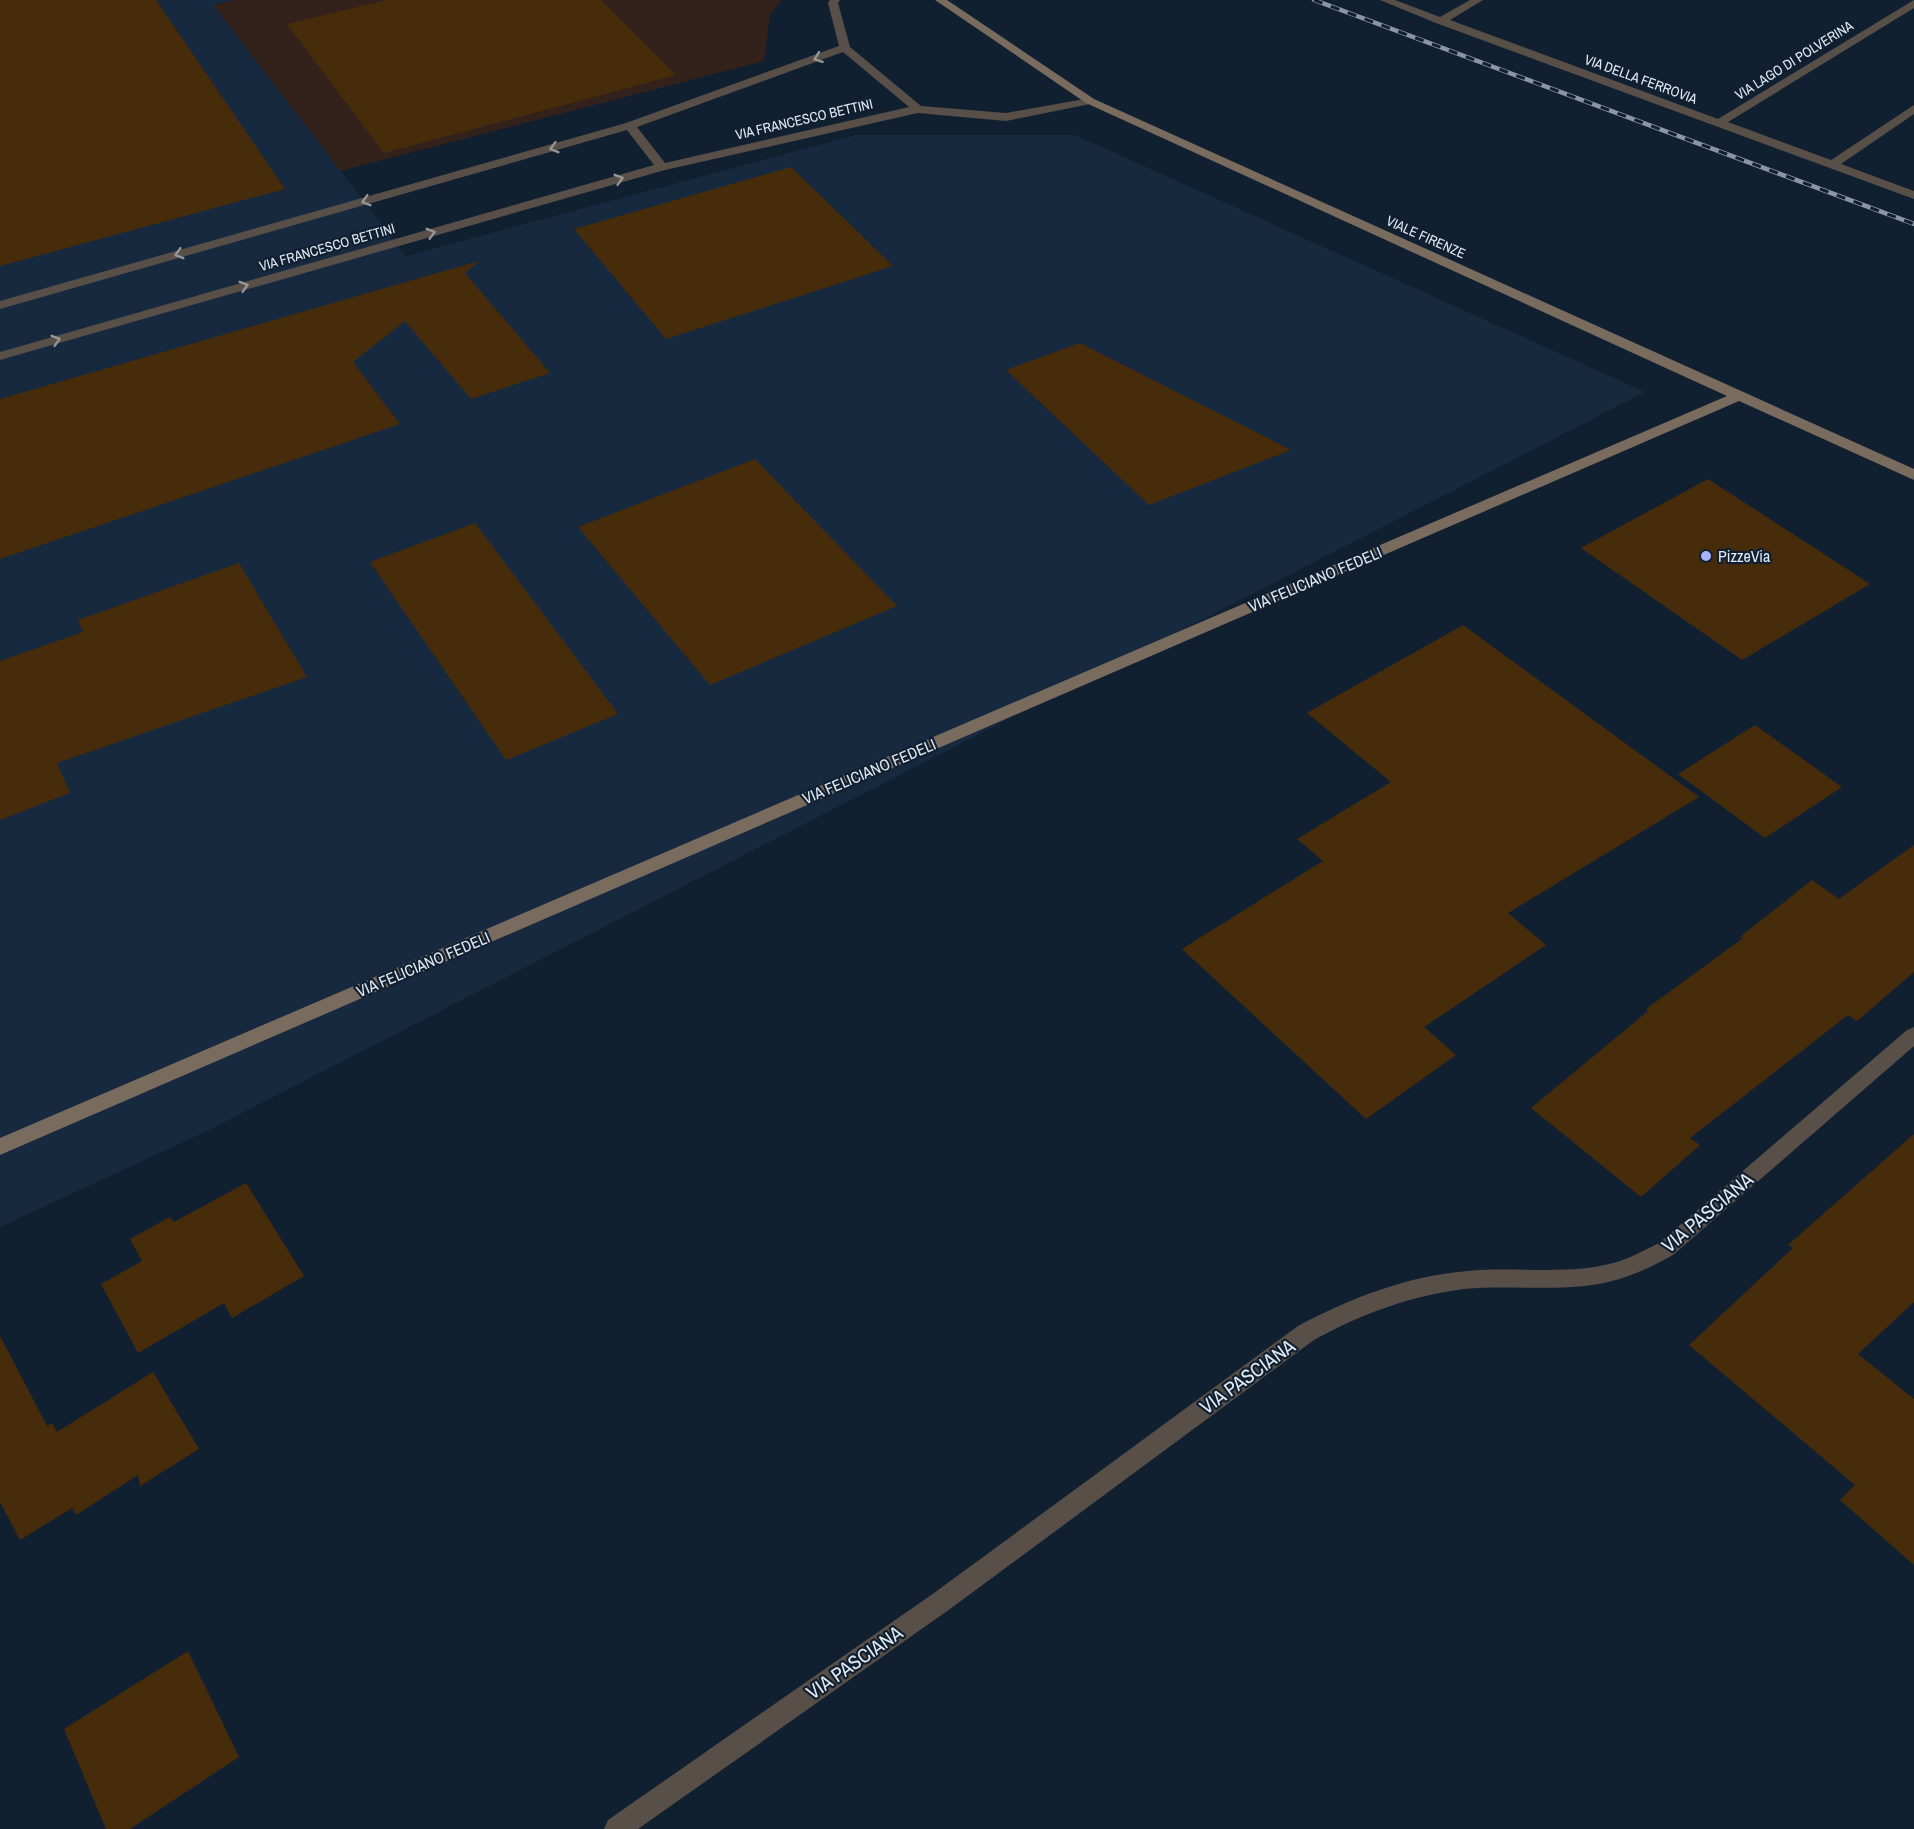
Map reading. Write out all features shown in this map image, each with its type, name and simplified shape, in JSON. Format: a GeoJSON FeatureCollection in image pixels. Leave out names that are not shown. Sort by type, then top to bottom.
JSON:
{"type":"FeatureCollection","features":[{"type":"Feature","properties":{"kind":"street"},"geometry":{"type":"LineString","coordinates":[[0,305],[630,126],[845,48],[833,3],[836,0]]}},
{"type":"Feature","properties":{"kind":"street","name":"VIALE FIRENZE"},"geometry":{"type":"LineString","coordinates":[[940,0],[1090,101],[1914,475]]}},
{"type":"Feature","properties":{"kind":"street","name":"VIA DELLA FERROVIA"},"geometry":{"type":"LineString","coordinates":[[1384,0],[1914,195]]}},
{"type":"Feature","properties":{"kind":"street"},"geometry":{"type":"LineString","coordinates":[[1440,21],[1478,0]]}},
{"type":"Feature","properties":{"kind":"street","name":"VIA LAGO DI POLVERINA"},"geometry":{"type":"LineString","coordinates":[[1719,123],[1914,3]]}},
{"type":"Feature","properties":{"kind":"street","name":"VIA FRANCESCO BETTINI"},"geometry":{"type":"LineString","coordinates":[[845,48],[918,109]]}},
{"type":"Feature","properties":{"kind":"street","name":"VIA FRANCESCO BETTINI"},"geometry":{"type":"LineString","coordinates":[[0,356],[662,167],[918,109],[1006,117],[1090,101]]}},
{"type":"Feature","properties":{"kind":"street"},"geometry":{"type":"LineString","coordinates":[[1832,165],[1914,109]]}},
{"type":"Feature","properties":{"kind":"street"},"geometry":{"type":"LineString","coordinates":[[630,126],[662,167]]}},
{"type":"Feature","properties":{"kind":"street","name":"VIA FELICIANO FEDELI"},"geometry":{"type":"LineString","coordinates":[[0,1147],[1738,396]]}},
{"type":"Feature","properties":{"kind":"street","name":"VIA PASCIANA"},"geometry":{"type":"LineString","coordinates":[[616,1829],[942,1601],[1306,1333],[1359,1306],[1403,1292],[1466,1280],[1587,1278],[1631,1267],[1653,1257],[1666,1249],[1914,1035]]}},
{"type":"Feature","properties":{"kind":"shaded area"},"geometry":{"type":"Polygon","coordinates":[[[0,0],[235,0],[213,5],[406,256],[856,135],[1075,135],[1645,392],[207,1131],[0,1227],[0,0]]]}},
{"type":"Feature","properties":{"kind":"shaded area"},"geometry":{"type":"Polygon","coordinates":[[[235,0],[782,0],[770,15],[764,61],[340,171],[213,5],[235,0]]]}},
{"type":"Feature","properties":{"kind":"building"},"geometry":{"type":"Polygon","coordinates":[[[0,0],[156,0],[285,189],[0,266],[0,0]]]}},
{"type":"Feature","properties":{"kind":"building"},"geometry":{"type":"Polygon","coordinates":[[[387,0],[601,0],[676,75],[384,153],[287,24],[387,0]]]}},
{"type":"Feature","properties":{"kind":"building"},"geometry":{"type":"Polygon","coordinates":[[[791,167],[893,266],[666,339],[574,229],[791,167]]]}},
{"type":"Feature","properties":{"kind":"building"},"geometry":{"type":"Polygon","coordinates":[[[479,261],[465,273],[550,373],[471,399],[405,321],[353,362],[400,424],[0,559],[0,399],[479,261]]]}},
{"type":"Feature","properties":{"kind":"building"},"geometry":{"type":"Polygon","coordinates":[[[1080,343],[1291,450],[1149,505],[1006,370],[1080,343]]]}},
{"type":"Feature","properties":{"kind":"building"},"geometry":{"type":"Polygon","coordinates":[[[755,459],[897,606],[710,685],[578,527],[755,459]]]}},
{"type":"Feature","properties":{"kind":"building"},"geometry":{"type":"Polygon","coordinates":[[[1708,479],[1870,584],[1742,660],[1581,548],[1708,479]]]}},
{"type":"Feature","properties":{"kind":"building"},"geometry":{"type":"Polygon","coordinates":[[[475,523],[618,714],[506,760],[370,562],[475,523]]]}},
{"type":"Feature","properties":{"kind":"building"},"geometry":{"type":"Polygon","coordinates":[[[239,563],[307,677],[57,763],[70,793],[0,820],[0,661],[83,632],[78,620],[239,563]]]}},
{"type":"Feature","properties":{"kind":"building"},"geometry":{"type":"Polygon","coordinates":[[[1463,625],[1699,797],[1508,913],[1546,945],[1424,1027],[1456,1055],[1366,1119],[1182,949],[1323,861],[1297,839],[1391,782],[1307,713],[1463,625]]]}},
{"type":"Feature","properties":{"kind":"building"},"geometry":{"type":"Polygon","coordinates":[[[1755,725],[1842,787],[1765,838],[1678,774],[1755,725]]]}},
{"type":"Feature","properties":{"kind":"building"},"geometry":{"type":"Polygon","coordinates":[[[1914,845],[1914,972],[1857,1021],[1848,1015],[1690,1138],[1700,1145],[1641,1197],[1531,1108],[1648,1011],[1646,1009],[1743,938],[1740,937],[1812,880],[1839,899],[1914,845]]]}},
{"type":"Feature","properties":{"kind":"building"},"geometry":{"type":"Polygon","coordinates":[[[1914,1134],[1914,1302],[1858,1354],[1914,1399],[1914,1565],[1840,1500],[1855,1485],[1689,1345],[1793,1248],[1788,1245],[1914,1134]]]}},
{"type":"Feature","properties":{"kind":"building"},"geometry":{"type":"Polygon","coordinates":[[[246,1183],[304,1276],[232,1318],[224,1303],[138,1353],[101,1284],[142,1261],[130,1239],[170,1217],[174,1222],[246,1183]]]}},
{"type":"Feature","properties":{"kind":"building"},"geometry":{"type":"Polygon","coordinates":[[[0,1336],[47,1426],[52,1423],[57,1432],[153,1372],[199,1449],[140,1486],[138,1475],[76,1515],[72,1508],[20,1540],[0,1502],[0,1336]]]}},
{"type":"Feature","properties":{"kind":"building"},"geometry":{"type":"Polygon","coordinates":[[[188,1651],[239,1757],[130,1829],[106,1829],[64,1729],[188,1651]]]}},
{"type":"Feature","properties":{"kind":"railway"},"geometry":{"type":"LineString","coordinates":[[1314,0],[1914,224]]}},
{"type":"Feature","properties":{"kind":"place","name":"PizzeVia"},"geometry":{"type":"Point","coordinates":[1706,556]}}]}
